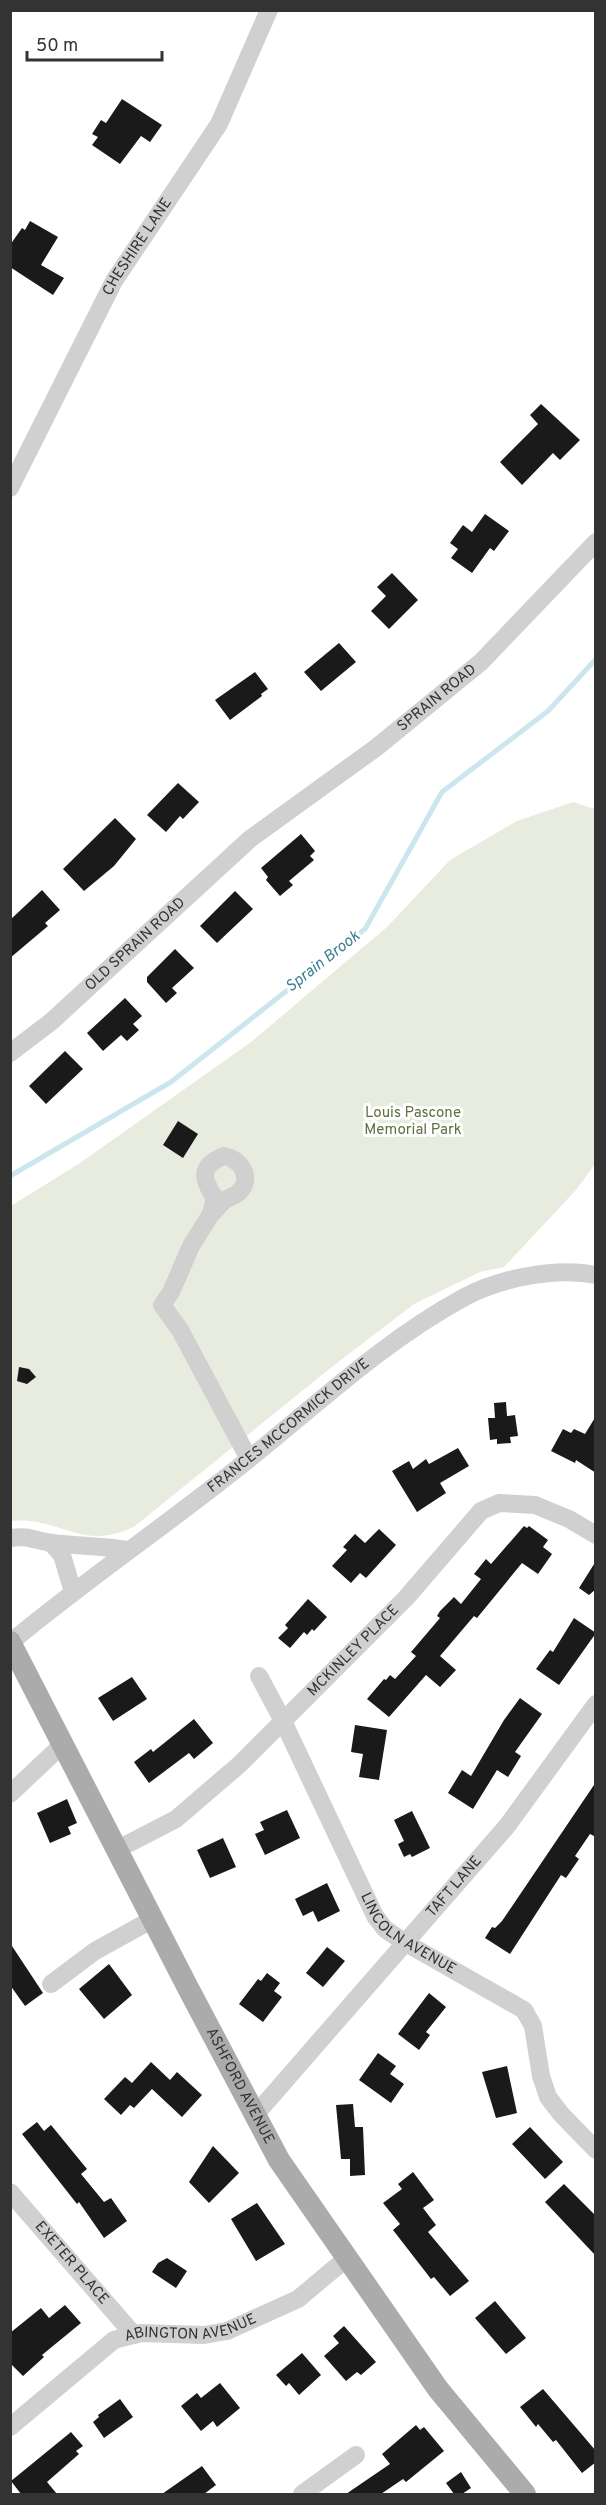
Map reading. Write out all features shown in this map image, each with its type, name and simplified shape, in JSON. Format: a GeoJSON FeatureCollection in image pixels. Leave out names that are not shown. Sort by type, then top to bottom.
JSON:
{"type":"FeatureCollection","features":[{"type":"Feature","properties":{"kind":"main road","name":"ASHFORD AVENUE"},"geometry":{"type":"LineString","coordinates":[[11,1642],[279,2160],[438,2389],[525,2494]]}},
{"type":"Feature","properties":{"kind":"street","name":"CHESHIRE LANE"},"geometry":{"type":"LineString","coordinates":[[10,488],[114,280],[219,124],[269,10]]}},
{"type":"Feature","properties":{"kind":"street","name":"SPRAIN ROAD"},"geometry":{"type":"LineString","coordinates":[[260,832],[377,747],[481,662],[596,542]]}},
{"type":"Feature","properties":{"kind":"street","name":"OLD SPRAIN ROAD"},"geometry":{"type":"LineString","coordinates":[[10,1053],[52,1022],[260,832]]}},
{"type":"Feature","properties":{"kind":"street"},"geometry":{"type":"LineString","coordinates":[[211,1214],[191,1246],[171,1292],[162,1305],[180,1330],[197,1366],[249,1459]]}},
{"type":"Feature","properties":{"kind":"street","name":"FRANCES MCCORMICK DRIVE"},"geometry":{"type":"LineString","coordinates":[[11,1642],[249,1459],[382,1348],[465,1297],[515,1279],[574,1271],[596,1275]]}},
{"type":"Feature","properties":{"kind":"street","name":"MCKINLEY PLACE"},"geometry":{"type":"LineString","coordinates":[[118,1849],[176,1819],[240,1764],[406,1598],[481,1511],[500,1503],[535,1505],[569,1519],[596,1535]]}},
{"type":"Feature","properties":{"kind":"street"},"geometry":{"type":"LineString","coordinates":[[10,1538],[25,1536],[51,1543],[96,1545],[128,1550]]}},
{"type":"Feature","properties":{"kind":"street"},"geometry":{"type":"LineString","coordinates":[[51,1543],[62,1555],[74,1592]]}},
{"type":"Feature","properties":{"kind":"street","name":"LINCOLN AVENUE"},"geometry":{"type":"LineString","coordinates":[[259,1676],[283,1721],[375,1916],[385,1929],[404,1942],[524,2010],[533,2026],[541,2076],[548,2097],[596,2150]]}},
{"type":"Feature","properties":{"kind":"street","name":"TAFT LANE"},"geometry":{"type":"LineString","coordinates":[[255,2115],[507,1826],[596,1704]]}},
{"type":"Feature","properties":{"kind":"street"},"geometry":{"type":"LineString","coordinates":[[10,1794],[63,1744]]}},
{"type":"Feature","properties":{"kind":"street"},"geometry":{"type":"LineString","coordinates":[[51,1984],[95,1951],[153,1919]]}},
{"type":"Feature","properties":{"kind":"street","name":"EXETER PLACE"},"geometry":{"type":"LineString","coordinates":[[10,2192],[134,2335]]}},
{"type":"Feature","properties":{"kind":"street","name":"ABINGTON AVENUE"},"geometry":{"type":"LineString","coordinates":[[10,2427],[114,2340],[141,2333],[204,2335],[228,2331],[298,2299],[347,2258]]}},
{"type":"Feature","properties":{"kind":"street"},"geometry":{"type":"LineString","coordinates":[[303,2494],[356,2455]]}},
{"type":"Feature","properties":{"kind":"green space","name":"Louis Pascone Memorial Park"},"geometry":{"type":"Polygon","coordinates":[[[573,802],[595,809],[595,1164],[576,1190],[504,1267],[480,1272],[414,1304],[328,1370],[135,1526],[101,1536],[72,1532],[44,1523],[11,1521],[11,1206],[80,1163],[251,1042],[387,927],[450,860],[517,821],[573,802]]]}},
{"type":"Feature","properties":{"kind":"building"},"geometry":{"type":"Polygon","coordinates":[[[122,99],[162,125],[150,142],[141,136],[120,164],[92,145],[98,137],[92,134],[101,120],[106,123],[122,99]]]}},
{"type":"Feature","properties":{"kind":"building"},"geometry":{"type":"Polygon","coordinates":[[[30,221],[58,237],[41,265],[64,278],[53,295],[10,267],[10,245],[22,228],[25,230],[30,221]]]}},
{"type":"Feature","properties":{"kind":"building"},"geometry":{"type":"Polygon","coordinates":[[[541,404],[580,440],[560,460],[553,453],[522,485],[500,462],[538,424],[530,415],[541,404]]]}},
{"type":"Feature","properties":{"kind":"building"},"geometry":{"type":"Polygon","coordinates":[[[485,514],[509,531],[494,551],[490,548],[472,573],[451,558],[458,549],[450,543],[463,525],[472,532],[485,514]]]}},
{"type":"Feature","properties":{"kind":"building"},"geometry":{"type":"Polygon","coordinates":[[[392,573],[418,600],[389,629],[371,611],[386,596],[377,587],[392,573]]]}},
{"type":"Feature","properties":{"kind":"building"},"geometry":{"type":"Polygon","coordinates":[[[339,643],[356,662],[321,691],[304,672],[339,643]]]}},
{"type":"Feature","properties":{"kind":"building"},"geometry":{"type":"Polygon","coordinates":[[[255,672],[268,689],[230,720],[215,700],[255,672]]]}},
{"type":"Feature","properties":{"kind":"building"},"geometry":{"type":"Polygon","coordinates":[[[178,783],[199,802],[183,819],[180,816],[166,832],[147,815],[178,783]]]}},
{"type":"Feature","properties":{"kind":"building"},"geometry":{"type":"Polygon","coordinates":[[[115,818],[136,839],[114,866],[84,891],[63,869],[115,818]]]}},
{"type":"Feature","properties":{"kind":"building"},"geometry":{"type":"Polygon","coordinates":[[[301,834],[315,851],[310,856],[314,860],[289,881],[293,885],[280,896],[266,880],[268,877],[261,868],[301,834]]]}},
{"type":"Feature","properties":{"kind":"building"},"geometry":{"type":"Polygon","coordinates":[[[42,890],[60,910],[45,923],[48,926],[10,958],[10,920],[42,890]]]}},
{"type":"Feature","properties":{"kind":"building"},"geometry":{"type":"Polygon","coordinates":[[[235,891],[253,909],[217,943],[200,926],[235,891]]]}},
{"type":"Feature","properties":{"kind":"building"},"geometry":{"type":"Polygon","coordinates":[[[175,949],[194,968],[172,988],[177,993],[166,1003],[147,982],[147,977],[175,949]]]}},
{"type":"Feature","properties":{"kind":"building"},"geometry":{"type":"Polygon","coordinates":[[[125,998],[142,1016],[133,1024],[139,1030],[127,1041],[121,1035],[103,1051],[87,1033],[125,998]]]}},
{"type":"Feature","properties":{"kind":"building"},"geometry":{"type":"Polygon","coordinates":[[[65,1051],[83,1069],[46,1104],[29,1086],[65,1051]]]}},
{"type":"Feature","properties":{"kind":"building"},"geometry":{"type":"Polygon","coordinates":[[[178,1121],[198,1134],[183,1158],[163,1145],[178,1121]]]}},
{"type":"Feature","properties":{"kind":"building"},"geometry":{"type":"Polygon","coordinates":[[[19,1367],[29,1369],[36,1377],[27,1384],[17,1381],[19,1367]]]}},
{"type":"Feature","properties":{"kind":"building"},"geometry":{"type":"Polygon","coordinates":[[[506,1402],[507,1416],[515,1415],[518,1436],[510,1437],[511,1443],[497,1444],[497,1439],[490,1440],[488,1418],[495,1418],[494,1403],[506,1402]]]}},
{"type":"Feature","properties":{"kind":"building"},"geometry":{"type":"Polygon","coordinates":[[[596,1416],[596,1473],[576,1460],[575,1463],[551,1451],[563,1429],[571,1433],[574,1429],[585,1434],[596,1416]]]}},
{"type":"Feature","properties":{"kind":"building"},"geometry":{"type":"Polygon","coordinates":[[[458,1448],[469,1466],[440,1483],[446,1493],[417,1512],[392,1471],[409,1461],[413,1469],[426,1459],[429,1464],[458,1448]]]}},
{"type":"Feature","properties":{"kind":"building"},"geometry":{"type":"Polygon","coordinates":[[[524,1526],[527,1528],[529,1526],[548,1540],[543,1547],[552,1554],[538,1574],[522,1563],[477,1618],[474,1616],[440,1656],[456,1670],[440,1687],[426,1675],[389,1717],[367,1699],[384,1679],[386,1680],[390,1675],[395,1679],[416,1656],[411,1652],[440,1618],[437,1616],[440,1611],[454,1597],[461,1604],[481,1579],[474,1574],[486,1559],[491,1564],[524,1526]]]}},
{"type":"Feature","properties":{"kind":"building"},"geometry":{"type":"Polygon","coordinates":[[[379,1529],[396,1545],[366,1578],[360,1573],[351,1583],[332,1566],[347,1550],[343,1547],[355,1534],[365,1543],[379,1529]]]}},
{"type":"Feature","properties":{"kind":"building"},"geometry":{"type":"Polygon","coordinates":[[[596,1561],[596,1589],[589,1595],[579,1588],[596,1561]]]}},
{"type":"Feature","properties":{"kind":"building"},"geometry":{"type":"Polygon","coordinates":[[[308,1599],[327,1617],[314,1631],[312,1629],[307,1635],[304,1632],[290,1648],[278,1638],[288,1628],[285,1625],[308,1599]]]}},
{"type":"Feature","properties":{"kind":"building"},"geometry":{"type":"Polygon","coordinates":[[[574,1618],[596,1633],[559,1685],[536,1669],[550,1650],[553,1652],[574,1618]]]}},
{"type":"Feature","properties":{"kind":"building"},"geometry":{"type":"Polygon","coordinates":[[[132,1677],[147,1699],[113,1721],[98,1698],[132,1677]]]}},
{"type":"Feature","properties":{"kind":"building"},"geometry":{"type":"Polygon","coordinates":[[[520,1698],[542,1714],[515,1752],[521,1756],[508,1777],[497,1770],[473,1809],[448,1793],[462,1770],[471,1776],[504,1720],[520,1698]]]}},
{"type":"Feature","properties":{"kind":"building"},"geometry":{"type":"Polygon","coordinates":[[[194,1719],[213,1743],[194,1759],[189,1753],[149,1783],[134,1762],[151,1749],[153,1752],[194,1719]]]}},
{"type":"Feature","properties":{"kind":"building"},"geometry":{"type":"Polygon","coordinates":[[[355,1725],[387,1730],[379,1780],[359,1777],[363,1754],[351,1752],[355,1725]]]}},
{"type":"Feature","properties":{"kind":"building"},"geometry":{"type":"Polygon","coordinates":[[[596,1782],[596,1837],[590,1834],[575,1856],[579,1859],[566,1878],[561,1875],[510,1954],[485,1938],[492,1927],[495,1928],[502,1921],[596,1782]]]}},
{"type":"Feature","properties":{"kind":"building"},"geometry":{"type":"Polygon","coordinates":[[[67,1799],[77,1823],[68,1827],[71,1834],[50,1843],[37,1813],[67,1799]]]}},
{"type":"Feature","properties":{"kind":"building"},"geometry":{"type":"Polygon","coordinates":[[[287,1810],[300,1838],[265,1855],[255,1834],[264,1830],[260,1822],[287,1810]]]}},
{"type":"Feature","properties":{"kind":"building"},"geometry":{"type":"Polygon","coordinates":[[[412,1811],[430,1848],[412,1857],[410,1854],[404,1857],[398,1844],[404,1841],[394,1820],[412,1811]]]}},
{"type":"Feature","properties":{"kind":"building"},"geometry":{"type":"Polygon","coordinates":[[[223,1838],[236,1867],[210,1878],[197,1850],[223,1838]]]}},
{"type":"Feature","properties":{"kind":"building"},"geometry":{"type":"Polygon","coordinates":[[[327,1883],[340,1911],[318,1922],[313,1911],[303,1916],[295,1899],[327,1883]]]}},
{"type":"Feature","properties":{"kind":"building"},"geometry":{"type":"Polygon","coordinates":[[[10,1943],[43,1993],[25,2006],[10,1985],[10,1943]]]}},
{"type":"Feature","properties":{"kind":"building"},"geometry":{"type":"Polygon","coordinates":[[[327,1947],[345,1961],[323,1987],[306,1973],[327,1947]]]}},
{"type":"Feature","properties":{"kind":"building"},"geometry":{"type":"Polygon","coordinates":[[[109,1964],[132,1995],[104,2019],[79,1989],[109,1964]]]}},
{"type":"Feature","properties":{"kind":"building"},"geometry":{"type":"Polygon","coordinates":[[[267,1973],[280,1983],[274,1991],[282,1997],[263,2022],[239,2004],[258,1979],[261,1981],[267,1973]]]}},
{"type":"Feature","properties":{"kind":"building"},"geometry":{"type":"Polygon","coordinates":[[[429,1993],[446,2007],[426,2032],[430,2035],[419,2050],[398,2034],[429,1993]]]}},
{"type":"Feature","properties":{"kind":"building"},"geometry":{"type":"Polygon","coordinates":[[[378,2053],[396,2066],[390,2074],[404,2084],[391,2103],[359,2080],[378,2053]]]}},
{"type":"Feature","properties":{"kind":"building"},"geometry":{"type":"Polygon","coordinates":[[[151,2062],[170,2080],[177,2072],[202,2095],[182,2117],[152,2089],[134,2108],[130,2105],[121,2115],[104,2099],[125,2077],[132,2083],[151,2062]]]}},
{"type":"Feature","properties":{"kind":"building"},"geometry":{"type":"Polygon","coordinates":[[[507,2066],[517,2113],[496,2118],[482,2072],[507,2066]]]}},
{"type":"Feature","properties":{"kind":"building"},"geometry":{"type":"Polygon","coordinates":[[[353,2104],[355,2127],[363,2127],[365,2175],[350,2176],[350,2159],[341,2159],[336,2105],[353,2104]]]}},
{"type":"Feature","properties":{"kind":"building"},"geometry":{"type":"Polygon","coordinates":[[[37,2122],[44,2131],[51,2125],[87,2169],[81,2174],[104,2202],[111,2198],[127,2221],[104,2238],[79,2202],[77,2204],[22,2134],[37,2122]]]}},
{"type":"Feature","properties":{"kind":"building"},"geometry":{"type":"Polygon","coordinates":[[[530,2127],[563,2162],[545,2179],[512,2144],[530,2127]]]}},
{"type":"Feature","properties":{"kind":"building"},"geometry":{"type":"Polygon","coordinates":[[[213,2146],[239,2173],[209,2203],[189,2182],[213,2146]]]}},
{"type":"Feature","properties":{"kind":"building"},"geometry":{"type":"Polygon","coordinates":[[[413,2172],[434,2200],[423,2208],[436,2225],[428,2232],[469,2281],[450,2296],[434,2277],[431,2279],[393,2230],[400,2224],[383,2203],[402,2189],[398,2184],[413,2172]]]}},
{"type":"Feature","properties":{"kind":"building"},"geometry":{"type":"Polygon","coordinates":[[[564,2184],[596,2216],[596,2256],[545,2202],[564,2184]]]}},
{"type":"Feature","properties":{"kind":"building"},"geometry":{"type":"Polygon","coordinates":[[[257,2203],[285,2244],[256,2261],[231,2219],[257,2203]]]}},
{"type":"Feature","properties":{"kind":"building"},"geometry":{"type":"Polygon","coordinates":[[[167,2258],[187,2271],[176,2288],[152,2272],[158,2263],[167,2258]]]}},
{"type":"Feature","properties":{"kind":"building"},"geometry":{"type":"Polygon","coordinates":[[[495,2301],[526,2338],[506,2354],[475,2318],[495,2301]]]}},
{"type":"Feature","properties":{"kind":"building"},"geometry":{"type":"Polygon","coordinates":[[[65,2305],[81,2323],[42,2355],[44,2357],[23,2376],[10,2363],[10,2333],[41,2308],[49,2318],[65,2305]]]}},
{"type":"Feature","properties":{"kind":"building"},"geometry":{"type":"Polygon","coordinates":[[[344,2326],[376,2362],[361,2375],[357,2372],[346,2381],[324,2356],[339,2343],[333,2336],[344,2326]]]}},
{"type":"Feature","properties":{"kind":"building"},"geometry":{"type":"Polygon","coordinates":[[[302,2353],[321,2375],[299,2395],[289,2383],[286,2386],[276,2375],[302,2353]]]}},
{"type":"Feature","properties":{"kind":"building"},"geometry":{"type":"Polygon","coordinates":[[[220,2383],[240,2408],[217,2427],[213,2421],[201,2431],[181,2406],[197,2393],[201,2398],[220,2383]]]}},
{"type":"Feature","properties":{"kind":"building"},"geometry":{"type":"Polygon","coordinates":[[[543,2389],[596,2451],[596,2462],[582,2473],[556,2440],[553,2442],[538,2424],[536,2427],[520,2407],[543,2389]]]}},
{"type":"Feature","properties":{"kind":"building"},"geometry":{"type":"Polygon","coordinates":[[[120,2399],[133,2417],[104,2438],[93,2422],[99,2417],[98,2415],[120,2399]]]}},
{"type":"Feature","properties":{"kind":"building"},"geometry":{"type":"Polygon","coordinates":[[[416,2425],[420,2430],[424,2427],[444,2451],[406,2482],[403,2479],[381,2494],[346,2494],[390,2464],[382,2454],[416,2425]]]}},
{"type":"Feature","properties":{"kind":"building"},"geometry":{"type":"Polygon","coordinates":[[[71,2432],[83,2446],[76,2451],[79,2454],[47,2482],[57,2494],[21,2494],[11,2481],[71,2432]]]}},
{"type":"Feature","properties":{"kind":"building"},"geometry":{"type":"Polygon","coordinates":[[[202,2466],[216,2485],[204,2494],[162,2494],[202,2466]]]}},
{"type":"Feature","properties":{"kind":"building"},"geometry":{"type":"Polygon","coordinates":[[[461,2472],[471,2488],[462,2494],[454,2494],[446,2483],[461,2472]]]}},
{"type":"Feature","properties":{"kind":"waterway","name":"Sprain Brook"},"geometry":{"type":"LineString","coordinates":[[10,1176],[171,1082],[365,929],[442,792],[548,711],[596,659]]}}]}
